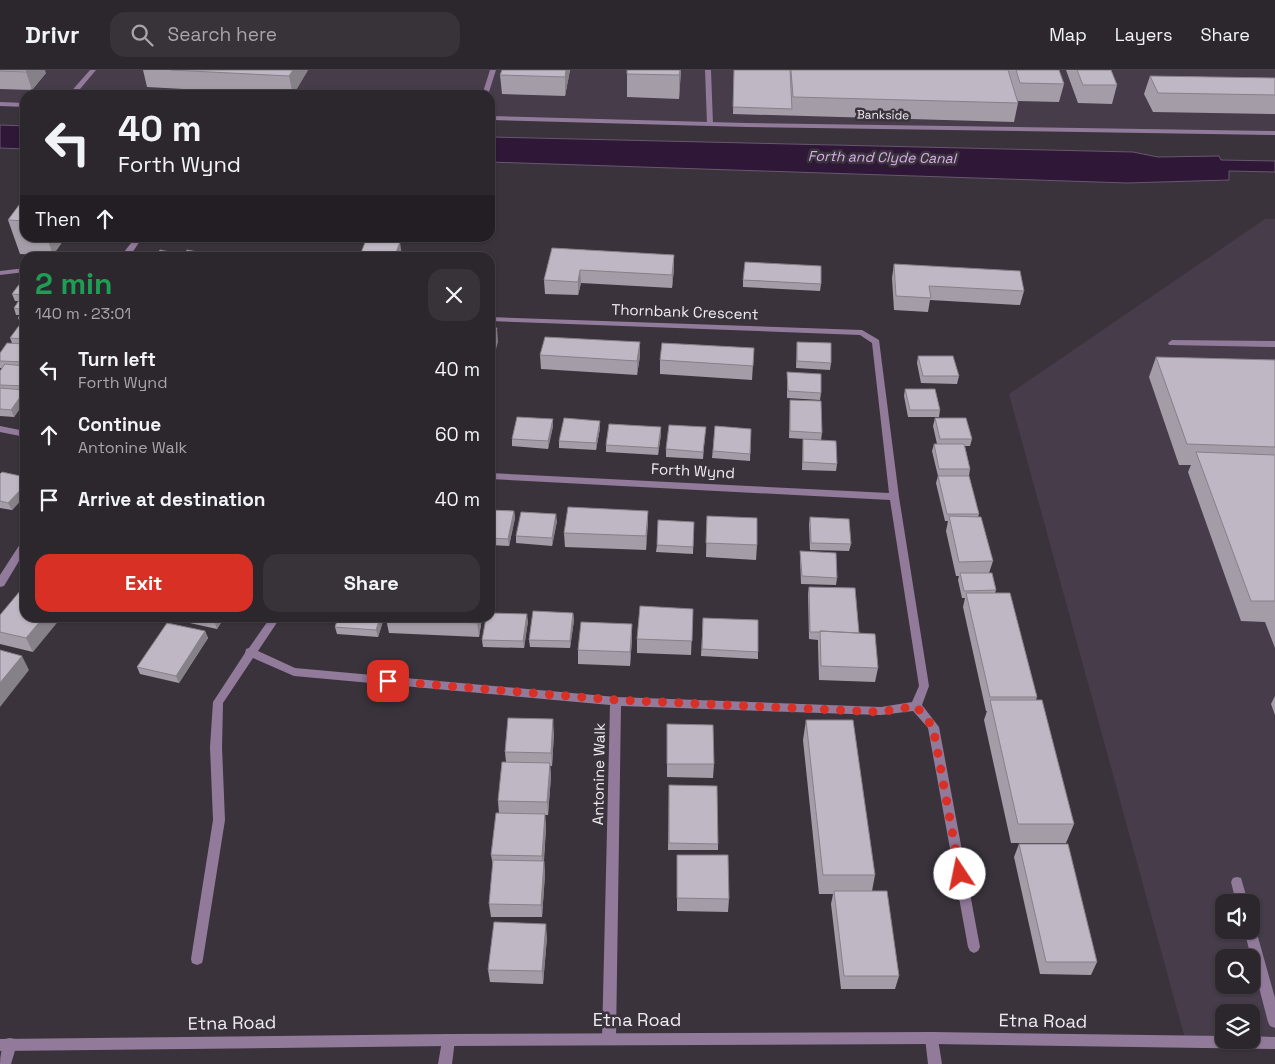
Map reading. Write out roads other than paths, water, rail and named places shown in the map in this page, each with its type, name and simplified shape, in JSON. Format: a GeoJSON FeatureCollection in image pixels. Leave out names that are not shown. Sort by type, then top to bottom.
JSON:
{"type":"FeatureCollection","features":[{"type":"Feature","properties":{"kind":"street"},"geometry":{"type":"LineString","coordinates":[[75,90],[93,70]]}},
{"type":"Feature","properties":{"kind":"street"},"geometry":{"type":"LineString","coordinates":[[487,90],[493,70]]}},
{"type":"Feature","properties":{"kind":"street"},"geometry":{"type":"LineString","coordinates":[[708,70],[710,124]]}},
{"type":"Feature","properties":{"kind":"street"},"geometry":{"type":"LineString","coordinates":[[0,104],[20,105]]}},
{"type":"Feature","properties":{"kind":"street","name":"Bankside"},"geometry":{"type":"LineString","coordinates":[[495,118],[710,124],[1275,133]]}},
{"type":"Feature","properties":{"kind":"street"},"geometry":{"type":"LineString","coordinates":[[0,273],[20,271]]}},
{"type":"Feature","properties":{"kind":"street","name":"Thornbank Crescent"},"geometry":{"type":"LineString","coordinates":[[495,319],[862,333],[876,342],[894,497]]}},
{"type":"Feature","properties":{"kind":"street"},"geometry":{"type":"LineString","coordinates":[[1172,343],[1275,344]]}},
{"type":"Feature","properties":{"kind":"street"},"geometry":{"type":"LineString","coordinates":[[0,429],[20,433]]}},
{"type":"Feature","properties":{"kind":"street","name":"Forth Wynd"},"geometry":{"type":"LineString","coordinates":[[495,476],[894,497]]}},
{"type":"Feature","properties":{"kind":"street"},"geometry":{"type":"LineString","coordinates":[[894,497],[924,686],[916,706]]}},
{"type":"Feature","properties":{"kind":"street"},"geometry":{"type":"LineString","coordinates":[[0,583],[20,551]]}},
{"type":"Feature","properties":{"kind":"street"},"geometry":{"type":"LineString","coordinates":[[197,959],[219,820],[216,748],[218,702],[272,622]]}},
{"type":"Feature","properties":{"kind":"street"},"geometry":{"type":"LineString","coordinates":[[250,652],[294,672],[616,700],[881,712],[916,706]]}},
{"type":"Feature","properties":{"kind":"street","name":"Antonine Walk"},"geometry":{"type":"LineString","coordinates":[[609,1039],[616,700]]}},
{"type":"Feature","properties":{"kind":"street"},"geometry":{"type":"LineString","coordinates":[[916,706],[933,727],[974,948]]}},
{"type":"Feature","properties":{"kind":"street"},"geometry":{"type":"LineString","coordinates":[[1238,882],[1240,894]]}},
{"type":"Feature","properties":{"kind":"street"},"geometry":{"type":"LineString","coordinates":[[1252,939],[1275,1022]]}},
{"type":"Feature","properties":{"kind":"street"},"geometry":{"type":"LineString","coordinates":[[932,1038],[935,1064]]}},
{"type":"Feature","properties":{"kind":"street","name":"Etna Road"},"geometry":{"type":"LineString","coordinates":[[5,1045],[448,1040],[932,1038],[1275,1043]]}},
{"type":"Feature","properties":{"kind":"street"},"geometry":{"type":"LineString","coordinates":[[445,1064],[448,1040]]}},
{"type":"Feature","properties":{"kind":"street"},"geometry":{"type":"LineString","coordinates":[[4,1064],[5,1045]]}},
{"type":"Feature","properties":{"kind":"water"},"geometry":{"type":"Polygon","coordinates":[[[0,125],[20,126],[20,149],[0,148],[0,125]]]}},
{"type":"Feature","properties":{"kind":"water","name":"Forth and Clyde Canal"},"geometry":{"type":"Polygon","coordinates":[[[495,137],[1133,152],[1158,157],[1219,156],[1221,160],[1275,161],[1275,172],[1229,171],[1229,180],[1127,183],[495,162],[495,137]]]}}]}
